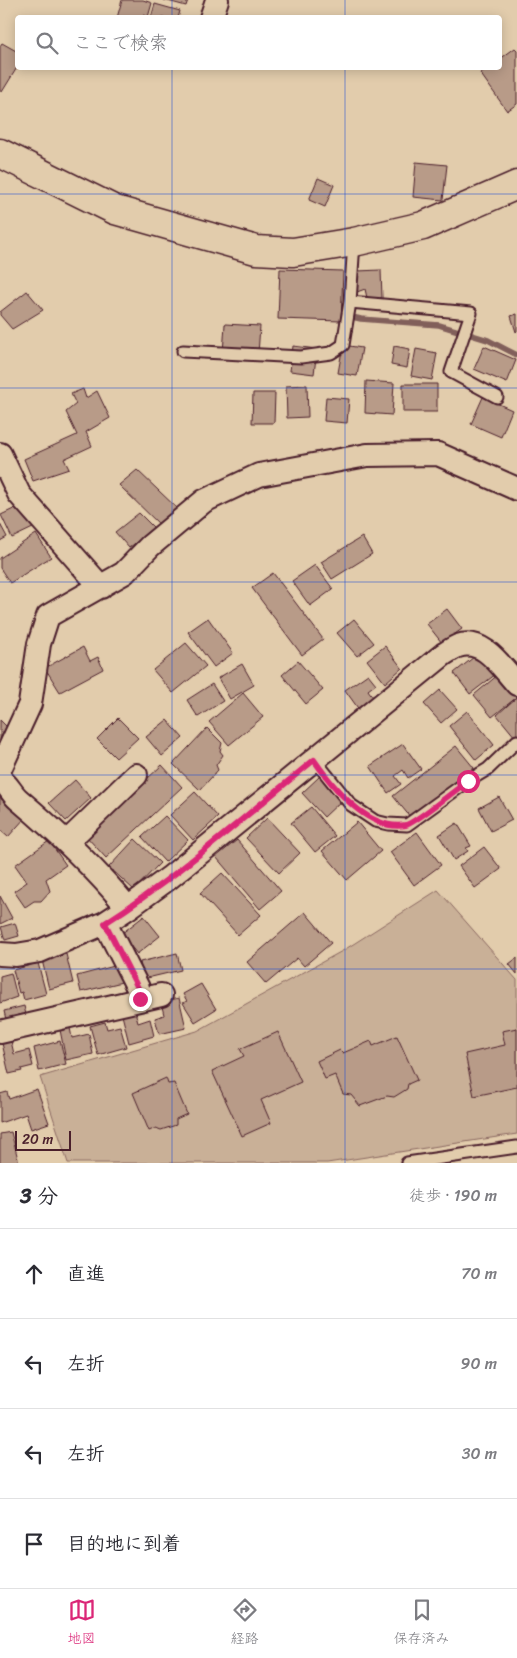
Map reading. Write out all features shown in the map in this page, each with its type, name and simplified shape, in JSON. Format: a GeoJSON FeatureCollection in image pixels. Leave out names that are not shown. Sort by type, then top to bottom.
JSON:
{"type":"FeatureCollection","features":[{"type":"Feature","properties":{"kind":"street"},"geometry":{"type":"LineString","coordinates":[[212,15],[217,0]]}},
{"type":"Feature","properties":{"kind":"street"},"geometry":{"type":"LineString","coordinates":[[0,154],[115,210],[256,250],[293,252],[354,242],[423,226],[517,185]]}},
{"type":"Feature","properties":{"kind":"street"},"geometry":{"type":"LineString","coordinates":[[0,454],[10,497],[101,587]]}},
{"type":"Feature","properties":{"kind":"street"},"geometry":{"type":"LineString","coordinates":[[0,769],[30,704],[39,644],[48,616],[124,573],[150,546],[204,500],[259,475],[367,455],[438,454],[517,489]]}},
{"type":"Feature","properties":{"kind":"street"},"geometry":{"type":"LineString","coordinates":[[0,954],[16,955],[40,951],[105,923],[128,908],[168,878],[444,654],[459,646],[473,645],[489,652],[517,684]]}},
{"type":"Feature","properties":{"kind":"street"},"geometry":{"type":"LineString","coordinates":[[67,842],[136,775]]}},
{"type":"Feature","properties":{"kind":"street"},"geometry":{"type":"LineString","coordinates":[[0,779],[16,798],[67,842],[128,908]]}},
{"type":"Feature","properties":{"kind":"street"},"geometry":{"type":"LineString","coordinates":[[0,1032],[34,1034],[151,997],[138,988],[105,923]]}},
{"type":"Feature","properties":{"kind":"lane"},"geometry":{"type":"LineString","coordinates":[[183,351],[301,357],[331,353],[343,345],[350,302],[354,242]]}},
{"type":"Feature","properties":{"kind":"lane"},"geometry":{"type":"LineString","coordinates":[[350,302],[471,313],[451,372],[497,397]]}},
{"type":"Feature","properties":{"kind":"lane"},"geometry":{"type":"LineString","coordinates":[[314,760],[351,805],[375,821],[407,825],[468,781],[488,769],[517,741]]}},
{"type":"Feature","properties":{"kind":"lane"},"geometry":{"type":"LineString","coordinates":[[407,1163],[517,1147]]}},
{"type":"Feature","properties":{"kind":"shaded area"},"geometry":{"type":"Polygon","coordinates":[[[438,890],[517,980],[517,1134],[327,1163],[68,1163],[40,1077],[197,1031],[344,950],[438,890]]]}},
{"type":"Feature","properties":{"kind":"building"},"geometry":{"type":"Polygon","coordinates":[[[122,0],[143,0],[152,3],[149,15],[118,15],[122,0]]]}},
{"type":"Feature","properties":{"kind":"building"},"geometry":{"type":"Polygon","coordinates":[[[164,0],[188,0],[186,6],[164,0]]]}},
{"type":"Feature","properties":{"kind":"building"},"geometry":{"type":"Polygon","coordinates":[[[155,4],[180,11],[179,15],[152,15],[155,4]]]}},
{"type":"Feature","properties":{"kind":"building"},"geometry":{"type":"Polygon","coordinates":[[[2,43],[15,50],[16,70],[2,92],[0,91],[0,46],[2,43]]]}},
{"type":"Feature","properties":{"kind":"building"},"geometry":{"type":"Polygon","coordinates":[[[515,48],[517,50],[517,104],[507,111],[480,73],[485,70],[502,70],[502,58],[515,48]]]}},
{"type":"Feature","properties":{"kind":"building"},"geometry":{"type":"Polygon","coordinates":[[[416,162],[447,165],[443,200],[413,197],[416,162]]]}},
{"type":"Feature","properties":{"kind":"building"},"geometry":{"type":"Polygon","coordinates":[[[318,178],[334,185],[325,207],[309,200],[318,178]]]}},
{"type":"Feature","properties":{"kind":"building"},"geometry":{"type":"Polygon","coordinates":[[[280,269],[343,271],[341,321],[278,319],[280,269]]]}},
{"type":"Feature","properties":{"kind":"building"},"geometry":{"type":"Polygon","coordinates":[[[381,270],[382,298],[367,298],[365,289],[357,292],[357,271],[381,270]]]}},
{"type":"Feature","properties":{"kind":"building"},"geometry":{"type":"Polygon","coordinates":[[[27,291],[43,310],[12,329],[0,315],[0,312],[27,291]]]}},
{"type":"Feature","properties":{"kind":"building"},"geometry":{"type":"Polygon","coordinates":[[[517,314],[517,331],[516,332],[511,316],[517,314]]]}},
{"type":"Feature","properties":{"kind":"building"},"geometry":{"type":"Polygon","coordinates":[[[225,324],[260,326],[258,354],[223,353],[225,324]]]}},
{"type":"Feature","properties":{"kind":"building"},"geometry":{"type":"Polygon","coordinates":[[[343,345],[362,348],[357,376],[338,373],[343,345]]]}},
{"type":"Feature","properties":{"kind":"building"},"geometry":{"type":"Polygon","coordinates":[[[293,346],[317,349],[314,374],[290,371],[293,346]]]}},
{"type":"Feature","properties":{"kind":"building"},"geometry":{"type":"Polygon","coordinates":[[[394,346],[410,349],[407,368],[391,365],[394,346]]]}},
{"type":"Feature","properties":{"kind":"building"},"geometry":{"type":"Polygon","coordinates":[[[484,346],[516,360],[507,383],[474,369],[484,346]]]}},
{"type":"Feature","properties":{"kind":"building"},"geometry":{"type":"Polygon","coordinates":[[[416,349],[437,353],[432,380],[411,376],[416,349]]]}},
{"type":"Feature","properties":{"kind":"building"},"geometry":{"type":"Polygon","coordinates":[[[366,381],[394,383],[392,415],[365,413],[366,381]]]}},
{"type":"Feature","properties":{"kind":"building"},"geometry":{"type":"Polygon","coordinates":[[[403,384],[437,384],[437,412],[403,412],[403,384]]]}},
{"type":"Feature","properties":{"kind":"building"},"geometry":{"type":"Polygon","coordinates":[[[307,385],[308,417],[287,418],[286,386],[307,385]]]}},
{"type":"Feature","properties":{"kind":"building"},"geometry":{"type":"Polygon","coordinates":[[[83,389],[86,398],[97,391],[110,418],[86,432],[92,446],[64,459],[69,469],[33,481],[24,459],[77,435],[66,412],[76,404],[71,394],[83,389]]]}},
{"type":"Feature","properties":{"kind":"building"},"geometry":{"type":"Polygon","coordinates":[[[253,393],[275,393],[274,423],[252,423],[253,393]]]}},
{"type":"Feature","properties":{"kind":"building"},"geometry":{"type":"Polygon","coordinates":[[[326,397],[349,399],[347,423],[324,421],[326,397]]]}},
{"type":"Feature","properties":{"kind":"building"},"geometry":{"type":"Polygon","coordinates":[[[483,397],[512,410],[501,437],[471,424],[483,397]]]}},
{"type":"Feature","properties":{"kind":"building"},"geometry":{"type":"Polygon","coordinates":[[[137,470],[180,511],[163,528],[119,485],[137,470]]]}},
{"type":"Feature","properties":{"kind":"building"},"geometry":{"type":"Polygon","coordinates":[[[26,503],[37,526],[12,538],[1,515],[26,503]]]}},
{"type":"Feature","properties":{"kind":"building"},"geometry":{"type":"Polygon","coordinates":[[[139,513],[154,528],[129,548],[115,532],[139,513]]]}},
{"type":"Feature","properties":{"kind":"building"},"geometry":{"type":"Polygon","coordinates":[[[0,524],[7,537],[0,541],[0,524]]]}},
{"type":"Feature","properties":{"kind":"building"},"geometry":{"type":"Polygon","coordinates":[[[36,534],[51,557],[10,583],[0,568],[0,558],[36,534]]]}},
{"type":"Feature","properties":{"kind":"building"},"geometry":{"type":"Polygon","coordinates":[[[362,537],[372,554],[332,579],[321,562],[362,537]]]}},
{"type":"Feature","properties":{"kind":"building"},"geometry":{"type":"Polygon","coordinates":[[[315,565],[333,589],[310,606],[292,581],[315,565]]]}},
{"type":"Feature","properties":{"kind":"building"},"geometry":{"type":"Polygon","coordinates":[[[273,573],[323,639],[302,655],[252,588],[273,573]]]}},
{"type":"Feature","properties":{"kind":"building"},"geometry":{"type":"Polygon","coordinates":[[[447,609],[462,629],[442,643],[427,624],[447,609]]]}},
{"type":"Feature","properties":{"kind":"building"},"geometry":{"type":"Polygon","coordinates":[[[208,618],[233,653],[214,667],[188,632],[208,618]]]}},
{"type":"Feature","properties":{"kind":"building"},"geometry":{"type":"Polygon","coordinates":[[[354,619],[374,643],[357,656],[337,633],[354,619]]]}},
{"type":"Feature","properties":{"kind":"building"},"geometry":{"type":"Polygon","coordinates":[[[186,643],[206,666],[173,693],[153,670],[186,643]]]}},
{"type":"Feature","properties":{"kind":"building"},"geometry":{"type":"Polygon","coordinates":[[[385,646],[402,668],[385,683],[367,660],[385,646]]]}},
{"type":"Feature","properties":{"kind":"building"},"geometry":{"type":"Polygon","coordinates":[[[83,647],[90,661],[98,657],[103,669],[60,692],[45,668],[83,647]]]}},
{"type":"Feature","properties":{"kind":"building"},"geometry":{"type":"Polygon","coordinates":[[[479,653],[496,674],[470,694],[454,673],[479,653]]]}},
{"type":"Feature","properties":{"kind":"building"},"geometry":{"type":"Polygon","coordinates":[[[298,661],[323,690],[306,704],[282,675],[298,661]]]}},
{"type":"Feature","properties":{"kind":"building"},"geometry":{"type":"Polygon","coordinates":[[[242,664],[254,685],[230,699],[218,678],[242,664]]]}},
{"type":"Feature","properties":{"kind":"building"},"geometry":{"type":"Polygon","coordinates":[[[368,674],[376,684],[368,690],[375,700],[360,711],[345,690],[368,674]]]}},
{"type":"Feature","properties":{"kind":"building"},"geometry":{"type":"Polygon","coordinates":[[[499,674],[517,697],[492,717],[474,695],[499,674]]]}},
{"type":"Feature","properties":{"kind":"building"},"geometry":{"type":"Polygon","coordinates":[[[212,684],[223,701],[198,717],[187,700],[212,684]]]}},
{"type":"Feature","properties":{"kind":"building"},"geometry":{"type":"Polygon","coordinates":[[[440,690],[457,709],[441,723],[424,704],[440,690]]]}},
{"type":"Feature","properties":{"kind":"building"},"geometry":{"type":"Polygon","coordinates":[[[243,693],[263,717],[229,745],[209,722],[243,693]]]}},
{"type":"Feature","properties":{"kind":"building"},"geometry":{"type":"Polygon","coordinates":[[[517,697],[517,735],[515,737],[497,715],[517,697]]]}},
{"type":"Feature","properties":{"kind":"building"},"geometry":{"type":"Polygon","coordinates":[[[467,711],[494,745],[476,760],[449,726],[467,711]]]}},
{"type":"Feature","properties":{"kind":"building"},"geometry":{"type":"Polygon","coordinates":[[[118,718],[138,738],[116,758],[97,739],[118,718]]]}},
{"type":"Feature","properties":{"kind":"building"},"geometry":{"type":"Polygon","coordinates":[[[0,720],[10,730],[0,741],[0,720]]]}},
{"type":"Feature","properties":{"kind":"building"},"geometry":{"type":"Polygon","coordinates":[[[167,720],[183,738],[162,756],[146,737],[167,720]]]}},
{"type":"Feature","properties":{"kind":"building"},"geometry":{"type":"Polygon","coordinates":[[[207,728],[222,743],[220,751],[223,755],[216,765],[218,770],[200,790],[173,764],[207,728]]]}},
{"type":"Feature","properties":{"kind":"building"},"geometry":{"type":"Polygon","coordinates":[[[403,744],[421,769],[408,778],[403,770],[395,776],[401,784],[388,793],[370,766],[403,744]]]}},
{"type":"Feature","properties":{"kind":"building"},"geometry":{"type":"Polygon","coordinates":[[[456,746],[474,768],[411,818],[393,796],[456,746]]]}},
{"type":"Feature","properties":{"kind":"building"},"geometry":{"type":"Polygon","coordinates":[[[162,765],[182,787],[106,858],[86,836],[162,765]]]}},
{"type":"Feature","properties":{"kind":"building"},"geometry":{"type":"Polygon","coordinates":[[[320,776],[342,800],[324,817],[302,793],[320,776]]]}},
{"type":"Feature","properties":{"kind":"building"},"geometry":{"type":"Polygon","coordinates":[[[75,780],[91,798],[66,821],[49,803],[75,780]]]}},
{"type":"Feature","properties":{"kind":"building"},"geometry":{"type":"Polygon","coordinates":[[[195,792],[218,817],[193,840],[170,815],[195,792]]]}},
{"type":"Feature","properties":{"kind":"building"},"geometry":{"type":"Polygon","coordinates":[[[0,796],[25,818],[8,837],[0,830],[0,796]]]}},
{"type":"Feature","properties":{"kind":"building"},"geometry":{"type":"Polygon","coordinates":[[[499,797],[512,820],[491,831],[479,808],[499,797]]]}},
{"type":"Feature","properties":{"kind":"building"},"geometry":{"type":"Polygon","coordinates":[[[311,807],[335,836],[315,852],[291,823],[311,807]]]}},
{"type":"Feature","properties":{"kind":"building"},"geometry":{"type":"Polygon","coordinates":[[[165,816],[188,840],[165,862],[142,837],[165,816]]]}},
{"type":"Feature","properties":{"kind":"building"},"geometry":{"type":"Polygon","coordinates":[[[267,818],[300,853],[279,873],[246,838],[267,818]]]}},
{"type":"Feature","properties":{"kind":"building"},"geometry":{"type":"Polygon","coordinates":[[[357,822],[381,851],[347,880],[322,851],[357,822]]]}},
{"type":"Feature","properties":{"kind":"building"},"geometry":{"type":"Polygon","coordinates":[[[457,823],[471,846],[466,848],[468,851],[454,860],[439,835],[457,823]]]}},
{"type":"Feature","properties":{"kind":"building"},"geometry":{"type":"Polygon","coordinates":[[[417,832],[441,865],[414,885],[390,852],[417,832]]]}},
{"type":"Feature","properties":{"kind":"building"},"geometry":{"type":"Polygon","coordinates":[[[135,839],[160,863],[134,890],[109,867],[135,839]]]}},
{"type":"Feature","properties":{"kind":"building"},"geometry":{"type":"Polygon","coordinates":[[[237,840],[281,891],[260,909],[216,857],[237,840]]]}},
{"type":"Feature","properties":{"kind":"building"},"geometry":{"type":"Polygon","coordinates":[[[49,841],[66,865],[46,879],[50,891],[41,901],[34,901],[25,907],[14,891],[27,882],[15,865],[49,841]]]}},
{"type":"Feature","properties":{"kind":"building"},"geometry":{"type":"Polygon","coordinates":[[[484,847],[501,869],[475,888],[459,866],[484,847]]]}},
{"type":"Feature","properties":{"kind":"building"},"geometry":{"type":"Polygon","coordinates":[[[222,873],[261,915],[238,935],[200,893],[222,873]]]}},
{"type":"Feature","properties":{"kind":"building"},"geometry":{"type":"Polygon","coordinates":[[[0,896],[12,918],[0,924],[0,896]]]}},
{"type":"Feature","properties":{"kind":"building"},"geometry":{"type":"Polygon","coordinates":[[[305,912],[331,943],[304,966],[297,958],[266,984],[247,962],[305,912]]]}},
{"type":"Feature","properties":{"kind":"building"},"geometry":{"type":"Polygon","coordinates":[[[144,916],[160,936],[137,954],[121,934],[144,916]]]}},
{"type":"Feature","properties":{"kind":"building"},"geometry":{"type":"Polygon","coordinates":[[[15,923],[19,936],[5,940],[1,927],[15,923]]]}},
{"type":"Feature","properties":{"kind":"building"},"geometry":{"type":"Polygon","coordinates":[[[177,953],[181,970],[143,979],[140,962],[177,953]]]}},
{"type":"Feature","properties":{"kind":"building"},"geometry":{"type":"Polygon","coordinates":[[[66,954],[73,983],[49,989],[42,960],[66,954]]]}},
{"type":"Feature","properties":{"kind":"building"},"geometry":{"type":"Polygon","coordinates":[[[517,958],[517,974],[509,964],[517,958]]]}},
{"type":"Feature","properties":{"kind":"building"},"geometry":{"type":"Polygon","coordinates":[[[38,963],[46,994],[24,1000],[22,992],[19,993],[13,970],[38,963]]]}},
{"type":"Feature","properties":{"kind":"building"},"geometry":{"type":"Polygon","coordinates":[[[118,965],[122,982],[81,992],[77,976],[118,965]]]}},
{"type":"Feature","properties":{"kind":"building"},"geometry":{"type":"Polygon","coordinates":[[[11,973],[17,997],[0,1003],[0,976],[11,973]]]}},
{"type":"Feature","properties":{"kind":"building"},"geometry":{"type":"Polygon","coordinates":[[[201,984],[216,1009],[195,1022],[183,1003],[187,1001],[183,994],[201,984]]]}},
{"type":"Feature","properties":{"kind":"building"},"geometry":{"type":"Polygon","coordinates":[[[179,998],[186,1028],[159,1034],[155,1018],[164,1015],[161,1002],[179,998]]]}},
{"type":"Feature","properties":{"kind":"building"},"geometry":{"type":"Polygon","coordinates":[[[24,1006],[27,1019],[7,1024],[4,1011],[24,1006]]]}},
{"type":"Feature","properties":{"kind":"building"},"geometry":{"type":"Polygon","coordinates":[[[135,1011],[138,1023],[150,1019],[154,1036],[129,1043],[122,1015],[135,1011]]]}},
{"type":"Feature","properties":{"kind":"building"},"geometry":{"type":"Polygon","coordinates":[[[105,1022],[107,1029],[120,1026],[126,1047],[98,1055],[90,1026],[105,1022]]]}},
{"type":"Feature","properties":{"kind":"building"},"geometry":{"type":"Polygon","coordinates":[[[70,1028],[72,1038],[89,1034],[93,1054],[66,1060],[60,1030],[70,1028]]]}},
{"type":"Feature","properties":{"kind":"building"},"geometry":{"type":"Polygon","coordinates":[[[517,1028],[517,1087],[474,1096],[465,1054],[505,1045],[502,1031],[517,1028]]]}},
{"type":"Feature","properties":{"kind":"building"},"geometry":{"type":"Polygon","coordinates":[[[278,1032],[301,1082],[261,1100],[271,1123],[242,1136],[212,1071],[244,1056],[240,1049],[278,1032]]]}},
{"type":"Feature","properties":{"kind":"building"},"geometry":{"type":"Polygon","coordinates":[[[397,1036],[417,1080],[408,1084],[407,1089],[394,1097],[387,1096],[360,1106],[351,1095],[343,1094],[335,1075],[325,1079],[317,1061],[340,1050],[343,1053],[371,1041],[373,1046],[397,1036]]]}},
{"type":"Feature","properties":{"kind":"building"},"geometry":{"type":"Polygon","coordinates":[[[11,1041],[14,1054],[29,1050],[33,1066],[9,1074],[2,1043],[11,1041]]]}},
{"type":"Feature","properties":{"kind":"building"},"geometry":{"type":"Polygon","coordinates":[[[60,1041],[66,1064],[39,1071],[34,1048],[60,1041]]]}},
{"type":"Feature","properties":{"kind":"building"},"geometry":{"type":"Polygon","coordinates":[[[166,1078],[168,1084],[174,1083],[187,1114],[176,1119],[176,1125],[161,1130],[156,1128],[149,1131],[133,1093],[166,1078]]]}},
{"type":"Feature","properties":{"kind":"building"},"geometry":{"type":"Polygon","coordinates":[[[37,1089],[49,1123],[31,1129],[26,1114],[0,1123],[0,1094],[7,1092],[9,1099],[37,1089]]]}},
{"type":"Feature","properties":{"kind":"building"},"geometry":{"type":"Polygon","coordinates":[[[11,1132],[19,1163],[0,1163],[0,1134],[11,1132]]]}},
{"type":"Feature","properties":{"kind":"waterway"},"geometry":{"type":"LineString","coordinates":[[334,313],[361,319],[439,325],[488,340],[517,355]]}},
{"type":"Feature","properties":{"kind":"route"},"geometry":{"type":"LineString","coordinates":[[140,999],[138,988],[105,923],[168,878],[314,760],[351,805],[375,821],[388,824],[407,825],[468,781]]}}]}
